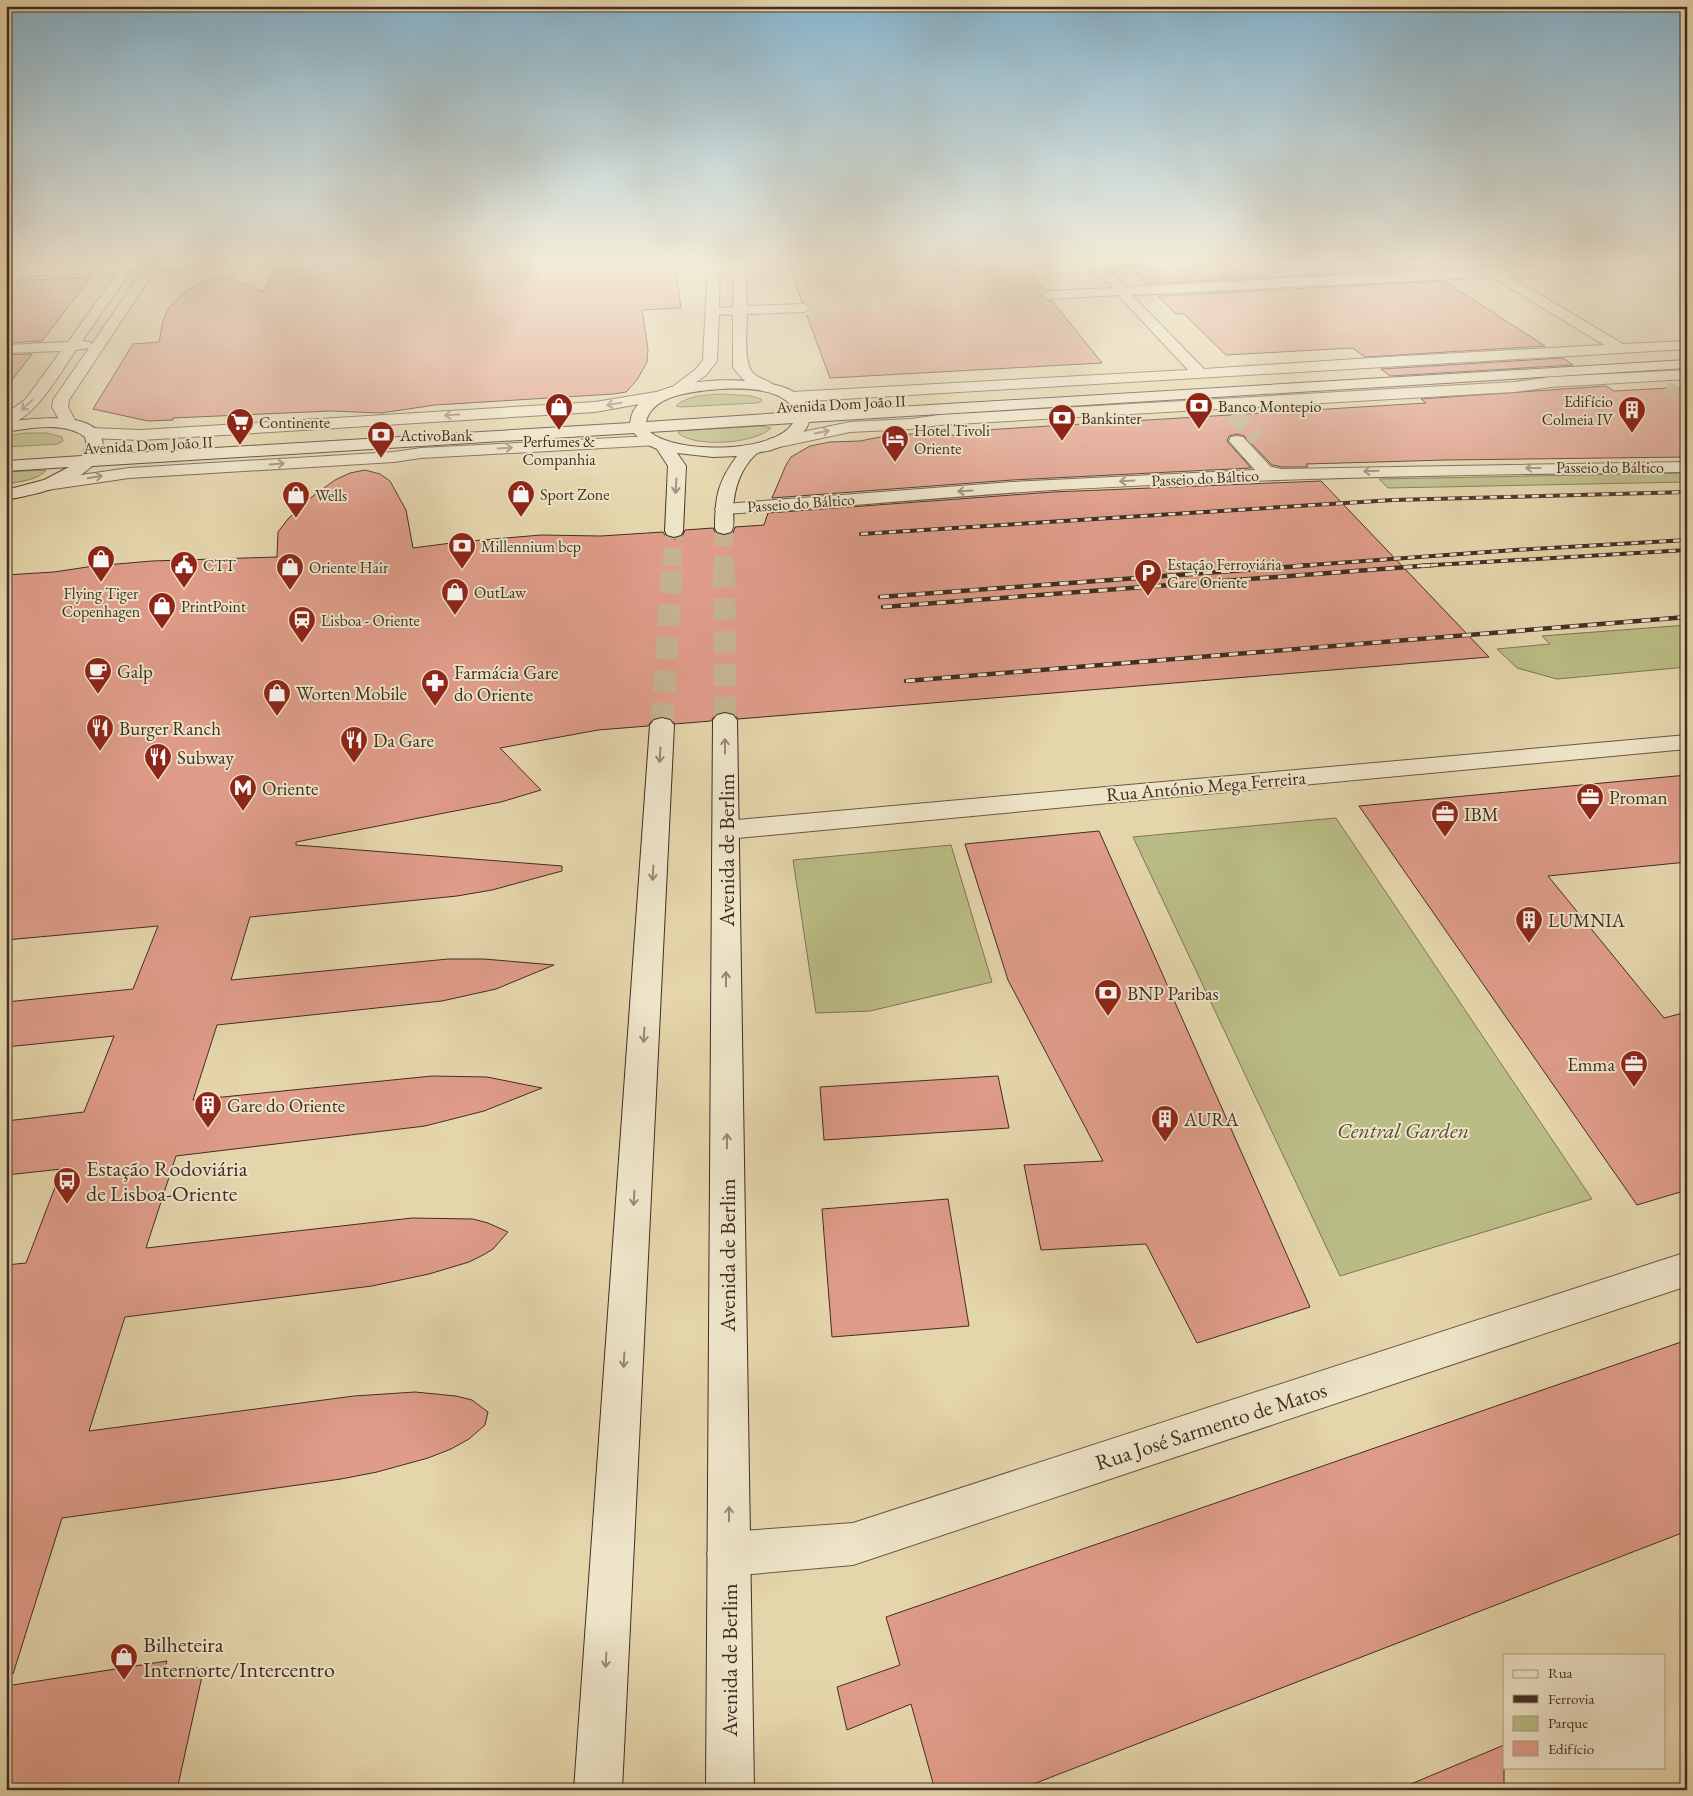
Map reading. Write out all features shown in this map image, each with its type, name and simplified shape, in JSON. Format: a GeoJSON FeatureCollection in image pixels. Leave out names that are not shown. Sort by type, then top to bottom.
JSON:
{"type":"FeatureCollection","features":[{"type":"Feature","properties":{"kind":"street"},"geometry":{"type":"LineString","coordinates":[[6,349],[32,348]]}},
{"type":"Feature","properties":{"kind":"street"},"geometry":{"type":"LineString","coordinates":[[6,421],[31,403],[71,348]]}},
{"type":"Feature","properties":{"kind":"street"},"geometry":{"type":"LineString","coordinates":[[69,424],[60,407],[61,400],[96,348]]}},
{"type":"Feature","properties":{"kind":"street"},"geometry":{"type":"LineString","coordinates":[[674,531],[677,466],[658,443],[644,435],[639,422],[646,407],[701,372],[710,362],[711,348]]}},
{"type":"Feature","properties":{"kind":"street"},"geometry":{"type":"LineString","coordinates":[[740,348],[740,367],[749,378],[800,407],[801,426],[792,434],[775,443]]}},
{"type":"Feature","properties":{"kind":"street"},"geometry":{"type":"LineString","coordinates":[[1175,348],[1200,374]]}},
{"type":"Feature","properties":{"kind":"street","name":"Avenida Dom João II"},"geometry":{"type":"LineString","coordinates":[[90,447],[203,454],[639,422],[1174,375],[1302,368],[1395,360],[1641,348]]}},
{"type":"Feature","properties":{"kind":"street","name":"Avenida Dom João II"},"geometry":{"type":"LineString","coordinates":[[800,407],[1687,354]]}},
{"type":"Feature","properties":{"kind":"street","name":"Avenida Dom João II"},"geometry":{"type":"LineString","coordinates":[[1481,366],[1502,356]]}},
{"type":"Feature","properties":{"kind":"street"},"geometry":{"type":"LineString","coordinates":[[1163,363],[1174,375]]}},
{"type":"Feature","properties":{"kind":"street","name":"Avenida Dom João II"},"geometry":{"type":"LineString","coordinates":[[800,407],[902,412],[1687,364]]}},
{"type":"Feature","properties":{"kind":"street","name":"Avenida Dom João II"},"geometry":{"type":"LineString","coordinates":[[1481,366],[1495,376],[1551,382]]}},
{"type":"Feature","properties":{"kind":"street","name":"Avenida Dom João II"},"geometry":{"type":"LineString","coordinates":[[1302,368],[1361,373]]}},
{"type":"Feature","properties":{"kind":"street"},"geometry":{"type":"LineString","coordinates":[[1361,373],[1373,383]]}},
{"type":"Feature","properties":{"kind":"street","name":"Avenida Dom João II"},"geometry":{"type":"LineString","coordinates":[[47,485],[111,475],[606,442],[658,443],[700,452],[724,453],[752,449],[850,427],[1204,404],[1218,409],[1347,395],[1484,388],[1551,382],[1662,382],[1687,374]]}},
{"type":"Feature","properties":{"kind":"street","name":"Avenida Dom João II"},"geometry":{"type":"LineString","coordinates":[[1347,395],[1373,383]]}},
{"type":"Feature","properties":{"kind":"street","name":"Avenida Dom João II"},"geometry":{"type":"LineString","coordinates":[[6,466],[141,435],[594,407],[722,384],[769,388]]}},
{"type":"Feature","properties":{"kind":"street"},"geometry":{"type":"LineString","coordinates":[[1218,409],[1233,414]]}},
{"type":"Feature","properties":{"kind":"street","name":"Avenida Dom João II"},"geometry":{"type":"LineString","coordinates":[[499,412],[530,422]]}},
{"type":"Feature","properties":{"kind":"street","name":"Avenida Dom João II"},"geometry":{"type":"LineString","coordinates":[[902,412],[939,420]]}},
{"type":"Feature","properties":{"kind":"street","name":"Avenida Dom João II"},"geometry":{"type":"LineString","coordinates":[[6,454],[90,447],[530,422],[639,422]]}},
{"type":"Feature","properties":{"kind":"street"},"geometry":{"type":"LineString","coordinates":[[6,427],[31,424],[69,424],[78,426],[90,447],[63,478],[47,485],[6,495]]}},
{"type":"Feature","properties":{"kind":"street"},"geometry":{"type":"LineString","coordinates":[[1238,440],[1265,471],[1280,474],[1285,469],[1257,439]]}},
{"type":"Feature","properties":{"kind":"street"},"geometry":{"type":"LineString","coordinates":[[724,528],[724,495],[729,479],[752,449]]}},
{"type":"Feature","properties":{"kind":"street","name":"Avenida Dom João II"},"geometry":{"type":"LineString","coordinates":[[203,454],[228,467]]}},
{"type":"Feature","properties":{"kind":"street","name":"Passeio do Báltico"},"geometry":{"type":"LineString","coordinates":[[724,508],[1051,485],[1280,474],[1450,468],[1687,466]]}},
{"type":"Feature","properties":{"kind":"street"},"geometry":{"type":"LineString","coordinates":[[8,514],[29,490]]}},
{"type":"Feature","properties":{"kind":"street","name":"Avenida de Berlim"},"geometry":{"type":"LineString","coordinates":[[725,720],[730,1790]]}},
{"type":"Feature","properties":{"kind":"street"},"geometry":{"type":"LineString","coordinates":[[598,1790],[662,725]]}},
{"type":"Feature","properties":{"kind":"street","name":"Rua António Mega Ferreira"},"geometry":{"type":"LineString","coordinates":[[726,830],[1687,742]]}},
{"type":"Feature","properties":{"kind":"street","name":"Rua José Sarmento de Matos"},"geometry":{"type":"LineString","coordinates":[[729,1554],[854,1544],[1687,1269]]}},
{"type":"Feature","properties":{"kind":"green space"},"geometry":{"type":"Polygon","coordinates":[[[722,394],[752,396],[762,401],[756,403],[676,406],[692,398],[722,394]]]}},
{"type":"Feature","properties":{"kind":"green space"},"geometry":{"type":"Polygon","coordinates":[[[761,426],[771,428],[752,438],[739,441],[697,441],[686,438],[678,433],[680,431],[761,426]]]}},
{"type":"Feature","properties":{"kind":"green space"},"geometry":{"type":"Polygon","coordinates":[[[26,433],[47,433],[62,437],[63,441],[58,444],[6,447],[6,436],[26,433]]]}},
{"type":"Feature","properties":{"kind":"green space"},"geometry":{"type":"Polygon","coordinates":[[[46,470],[33,478],[6,484],[6,472],[46,470]]]}},
{"type":"Feature","properties":{"kind":"green space"},"geometry":{"type":"Polygon","coordinates":[[[1687,473],[1687,482],[1388,488],[1379,479],[1687,473]]]}},
{"type":"Feature","properties":{"kind":"green space"},"geometry":{"type":"Polygon","coordinates":[[[1687,625],[1687,667],[1557,679],[1517,668],[1497,649],[1550,644],[1542,636],[1687,625]]]}},
{"type":"Feature","properties":{"kind":"green space","name":"Central Garden"},"geometry":{"type":"Polygon","coordinates":[[[1336,818],[1592,1199],[1340,1276],[1133,837],[1336,818]]]}},
{"type":"Feature","properties":{"kind":"green space"},"geometry":{"type":"Polygon","coordinates":[[[951,845],[992,982],[870,1011],[816,1013],[793,860],[951,845]]]}},
{"type":"Feature","properties":{"kind":"building"},"geometry":{"type":"Polygon","coordinates":[[[131,348],[648,349],[647,362],[637,380],[626,392],[614,394],[435,405],[381,413],[330,411],[173,418],[173,420],[148,421],[93,409],[131,348]]]}},
{"type":"Feature","properties":{"kind":"building"},"geometry":{"type":"Polygon","coordinates":[[[819,348],[1090,348],[1102,363],[830,378],[819,348]]]}},
{"type":"Feature","properties":{"kind":"building"},"geometry":{"type":"Polygon","coordinates":[[[1219,348],[1515,348],[1365,357],[1353,348],[1226,355],[1219,348]]]}},
{"type":"Feature","properties":{"kind":"building"},"geometry":{"type":"Polygon","coordinates":[[[32,354],[6,388],[6,355],[32,354]]]}},
{"type":"Feature","properties":{"kind":"building"},"geometry":{"type":"Polygon","coordinates":[[[1563,358],[1573,365],[1390,376],[1381,369],[1563,358]]]}},
{"type":"Feature","properties":{"kind":"building"},"geometry":{"type":"Polygon","coordinates":[[[1606,386],[1614,391],[1687,387],[1687,457],[1446,460],[1306,464],[1308,467],[1282,467],[1272,465],[1244,436],[1237,434],[1229,436],[1227,441],[1251,468],[1012,480],[772,498],[791,457],[810,446],[830,442],[860,441],[907,434],[987,436],[984,430],[1426,403],[1421,399],[1606,386]]]}},
{"type":"Feature","properties":{"kind":"building","name":"Gare do Oriente"},"geometry":{"type":"Polygon","coordinates":[[[365,470],[380,474],[390,481],[406,510],[413,548],[541,535],[601,536],[663,532],[666,537],[675,539],[682,537],[685,530],[713,528],[716,534],[725,536],[733,533],[735,527],[764,525],[768,513],[1053,492],[1321,481],[1489,657],[738,719],[733,713],[725,711],[716,714],[711,721],[675,724],[670,718],[662,716],[653,719],[648,726],[598,730],[500,748],[541,790],[501,802],[296,842],[296,845],[562,866],[562,871],[492,890],[457,896],[250,917],[231,980],[448,959],[484,959],[554,965],[496,989],[442,1001],[217,1025],[193,1100],[432,1076],[487,1077],[542,1088],[484,1111],[425,1126],[176,1156],[146,1248],[412,1218],[473,1219],[508,1232],[493,1249],[485,1254],[469,1262],[429,1274],[372,1286],[125,1317],[89,1431],[354,1396],[415,1392],[456,1396],[472,1400],[488,1412],[485,1425],[469,1439],[451,1449],[428,1458],[377,1472],[341,1479],[62,1518],[13,1674],[6,1673],[6,1265],[26,1263],[62,1169],[6,1175],[6,1121],[84,1112],[114,1036],[6,1047],[6,1002],[133,989],[158,926],[6,940],[6,575],[54,572],[94,566],[152,561],[277,557],[278,532],[288,519],[309,499],[335,480],[350,473],[365,470]]]}},
{"type":"Feature","properties":{"kind":"building","name":"LUMNIA"},"geometry":{"type":"Polygon","coordinates":[[[1687,775],[1687,862],[1548,876],[1664,1018],[1687,1012],[1687,1190],[1637,1205],[1359,806],[1687,775]]]}},
{"type":"Feature","properties":{"kind":"building","name":"AURA"},"geometry":{"type":"Polygon","coordinates":[[[1099,831],[1310,1307],[1197,1343],[1146,1244],[1041,1250],[1024,1165],[1103,1161],[1008,980],[965,844],[1099,831]]]}},
{"type":"Feature","properties":{"kind":"building"},"geometry":{"type":"Polygon","coordinates":[[[998,1076],[1009,1128],[824,1140],[820,1087],[998,1076]]]}},
{"type":"Feature","properties":{"kind":"building"},"geometry":{"type":"Polygon","coordinates":[[[948,1199],[969,1326],[832,1337],[822,1209],[948,1199]]]}},
{"type":"Feature","properties":{"kind":"building"},"geometry":{"type":"Polygon","coordinates":[[[1687,1340],[1687,1531],[1018,1790],[935,1790],[911,1704],[847,1730],[837,1687],[900,1665],[886,1617],[1687,1340]]]}},
{"type":"Feature","properties":{"kind":"building"},"geometry":{"type":"Polygon","coordinates":[[[167,1661],[163,1673],[204,1667],[177,1790],[6,1790],[6,1686],[167,1661]]]}},
{"type":"Feature","properties":{"kind":"building"},"geometry":{"type":"Polygon","coordinates":[[[1503,1745],[1504,1790],[1399,1789],[1503,1745]]]}},
{"type":"Feature","properties":{"kind":"tunnel"},"geometry":{"type":"LineString","coordinates":[[1666,388],[1683,398]]}},
{"type":"Feature","properties":{"kind":"tunnel"},"geometry":{"type":"LineString","coordinates":[[1680,397],[1687,401]]}},
{"type":"Feature","properties":{"kind":"tunnel"},"geometry":{"type":"LineString","coordinates":[[1233,414],[1257,439]]}},
{"type":"Feature","properties":{"kind":"tunnel"},"geometry":{"type":"LineString","coordinates":[[724,528],[724,565]]}},
{"type":"Feature","properties":{"kind":"tunnel"},"geometry":{"type":"LineString","coordinates":[[672,566],[674,531]]}},
{"type":"Feature","properties":{"kind":"tunnel"},"geometry":{"type":"LineString","coordinates":[[662,725],[672,565]]}},
{"type":"Feature","properties":{"kind":"tunnel"},"geometry":{"type":"LineString","coordinates":[[724,565],[725,720]]}},
{"type":"Feature","properties":{"kind":"railway"},"geometry":{"type":"LineString","coordinates":[[861,534],[1393,500],[1687,492]]}},
{"type":"Feature","properties":{"kind":"railway"},"geometry":{"type":"LineString","coordinates":[[1296,566],[1687,540]]}},
{"type":"Feature","properties":{"kind":"railway"},"geometry":{"type":"LineString","coordinates":[[1417,566],[1687,550]]}},
{"type":"Feature","properties":{"kind":"railway"},"geometry":{"type":"LineString","coordinates":[[880,597],[1313,565]]}},
{"type":"Feature","properties":{"kind":"railway"},"geometry":{"type":"LineString","coordinates":[[883,607],[1434,565]]}},
{"type":"Feature","properties":{"kind":"railway"},"geometry":{"type":"LineString","coordinates":[[906,681],[1687,617]]}},
{"type":"Feature","properties":{"kind":"place","name":"Banco Montepio"},"geometry":{"type":"Point","coordinates":[1199,430]}},
{"type":"Feature","properties":{"kind":"place","name":"Perfumes & Companhia"},"geometry":{"type":"Point","coordinates":[559,431]}},
{"type":"Feature","properties":{"kind":"place","name":"Edifício Colmeia IV"},"geometry":{"type":"Point","coordinates":[1632,434]}},
{"type":"Feature","properties":{"kind":"place","name":"Bankinter"},"geometry":{"type":"Point","coordinates":[1062,442]}},
{"type":"Feature","properties":{"kind":"place","name":"Continente"},"geometry":{"type":"Point","coordinates":[240,446]}},
{"type":"Feature","properties":{"kind":"place","name":"ActivoBank"},"geometry":{"type":"Point","coordinates":[381,459]}},
{"type":"Feature","properties":{"kind":"place","name":"Hotel Tivoli Oriente"},"geometry":{"type":"Point","coordinates":[895,463]}},
{"type":"Feature","properties":{"kind":"place","name":"Sport Zone"},"geometry":{"type":"Point","coordinates":[521,518]}},
{"type":"Feature","properties":{"kind":"place","name":"Wells"},"geometry":{"type":"Point","coordinates":[296,519]}},
{"type":"Feature","properties":{"kind":"place","name":"Millennium bcp"},"geometry":{"type":"Point","coordinates":[462,570]}},
{"type":"Feature","properties":{"kind":"place","name":"Flying Tiger Copenhagen"},"geometry":{"type":"Point","coordinates":[101,583]}},
{"type":"Feature","properties":{"kind":"place","name":"CTT"},"geometry":{"type":"Point","coordinates":[184,589]}},
{"type":"Feature","properties":{"kind":"place","name":"Oriente Hair"},"geometry":{"type":"Point","coordinates":[290,591]}},
{"type":"Feature","properties":{"kind":"place","name":"Estação Ferroviária Gare Oriente"},"geometry":{"type":"Point","coordinates":[1148,597]}},
{"type":"Feature","properties":{"kind":"place","name":"OutLaw"},"geometry":{"type":"Point","coordinates":[455,616]}},
{"type":"Feature","properties":{"kind":"place","name":"PrintPoint"},"geometry":{"type":"Point","coordinates":[162,630]}},
{"type":"Feature","properties":{"kind":"place","name":"Lisboa - Oriente"},"geometry":{"type":"Point","coordinates":[302,644]}},
{"type":"Feature","properties":{"kind":"place","name":"Galp"},"geometry":{"type":"Point","coordinates":[98,695]}},
{"type":"Feature","properties":{"kind":"place","name":"Farmácia Gare do Oriente"},"geometry":{"type":"Point","coordinates":[435,707]}},
{"type":"Feature","properties":{"kind":"place","name":"Worten Mobile"},"geometry":{"type":"Point","coordinates":[277,717]}},
{"type":"Feature","properties":{"kind":"place","name":"Burger Ranch"},"geometry":{"type":"Point","coordinates":[100,752]}},
{"type":"Feature","properties":{"kind":"place","name":"Da Gare"},"geometry":{"type":"Point","coordinates":[354,764]}},
{"type":"Feature","properties":{"kind":"place","name":"Subway"},"geometry":{"type":"Point","coordinates":[158,781]}},
{"type":"Feature","properties":{"kind":"place","name":"Oriente"},"geometry":{"type":"Point","coordinates":[243,812]}},
{"type":"Feature","properties":{"kind":"place","name":"Proman"},"geometry":{"type":"Point","coordinates":[1590,821]}},
{"type":"Feature","properties":{"kind":"place","name":"IBM"},"geometry":{"type":"Point","coordinates":[1445,838]}},
{"type":"Feature","properties":{"kind":"place","name":"LUMNIA"},"geometry":{"type":"Point","coordinates":[1529,944]}},
{"type":"Feature","properties":{"kind":"place","name":"BNP Paribas"},"geometry":{"type":"Point","coordinates":[1108,1017]}},
{"type":"Feature","properties":{"kind":"place","name":"Emma"},"geometry":{"type":"Point","coordinates":[1634,1088]}},
{"type":"Feature","properties":{"kind":"place","name":"Gare do Oriente"},"geometry":{"type":"Point","coordinates":[208,1129]}},
{"type":"Feature","properties":{"kind":"place","name":"AURA"},"geometry":{"type":"Point","coordinates":[1165,1143]}},
{"type":"Feature","properties":{"kind":"place","name":"Estação Rodoviária de Lisboa-Oriente"},"geometry":{"type":"Point","coordinates":[67,1205]}},
{"type":"Feature","properties":{"kind":"place","name":"Bilheteira Internorte/Intercentro"},"geometry":{"type":"Point","coordinates":[124,1681]}}]}
